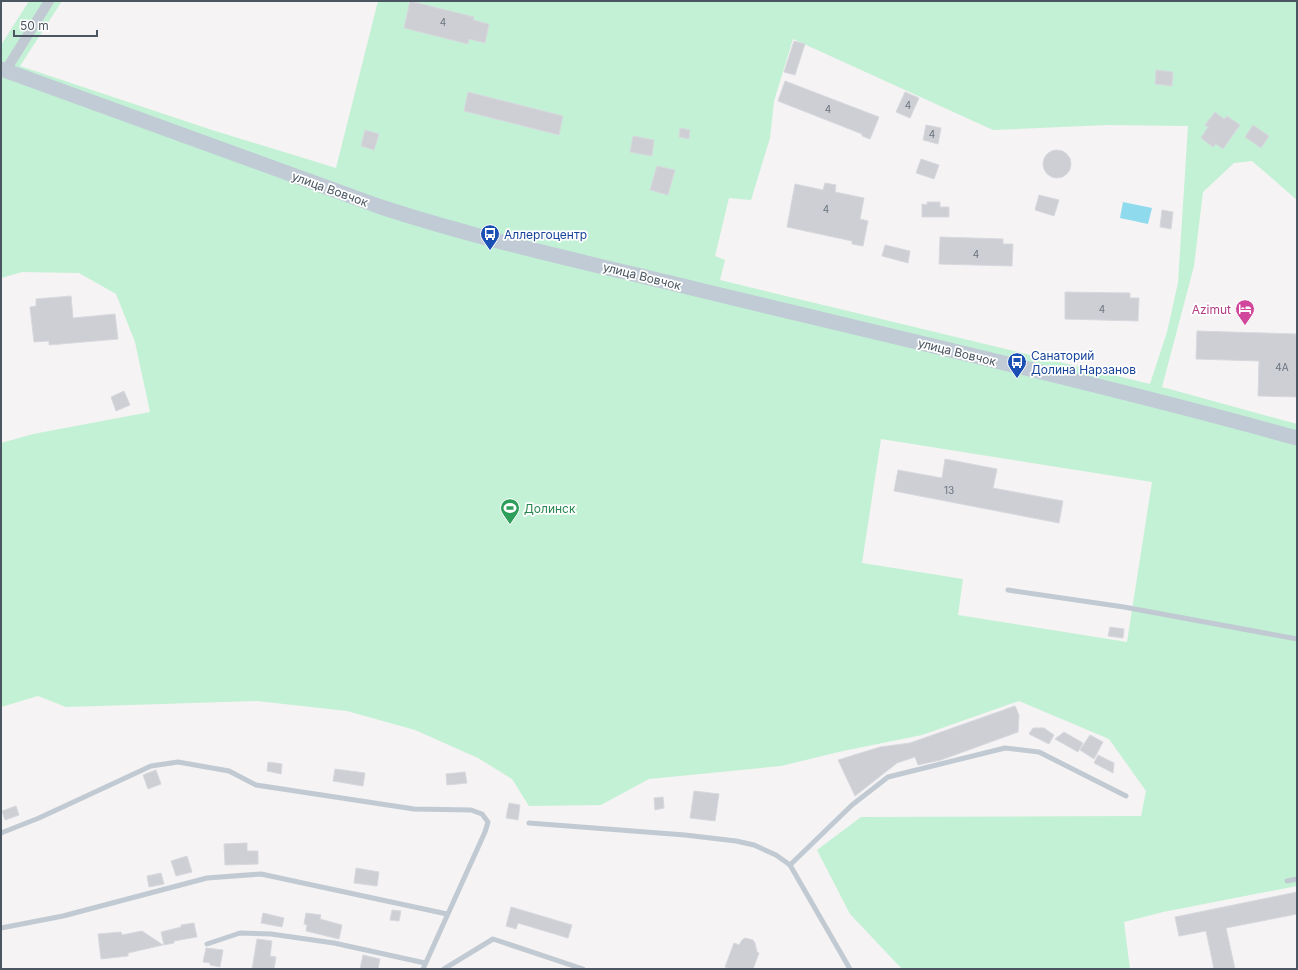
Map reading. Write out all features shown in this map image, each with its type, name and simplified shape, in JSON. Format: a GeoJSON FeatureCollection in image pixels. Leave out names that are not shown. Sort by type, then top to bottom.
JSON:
{"type":"FeatureCollection","features":[{"type":"Feature","properties":{"kind":"street"},"geometry":{"type":"LineString","coordinates":[[3,69],[49,1]]}},
{"type":"Feature","properties":{"kind":"street","name":"улица Вовчок"},"geometry":{"type":"LineString","coordinates":[[3,69],[381,208],[422,220],[550,254],[1142,398],[1297,438]]}},
{"type":"Feature","properties":{"kind":"lane"},"geometry":{"type":"LineString","coordinates":[[1008,590],[1124,607],[1297,639]]}},
{"type":"Feature","properties":{"kind":"lane"},"geometry":{"type":"LineString","coordinates":[[790,865],[852,805],[888,777],[1005,748],[1039,752],[1126,796]]}},
{"type":"Feature","properties":{"kind":"lane"},"geometry":{"type":"LineString","coordinates":[[1,833],[39,818],[151,766],[178,762],[229,771],[256,785],[414,809],[472,810],[482,814],[488,822],[485,832],[423,969]]}},
{"type":"Feature","properties":{"kind":"lane"},"geometry":{"type":"LineString","coordinates":[[529,824],[685,835],[736,841],[754,845],[776,855],[790,865],[850,969]]}},
{"type":"Feature","properties":{"kind":"lane"},"geometry":{"type":"LineString","coordinates":[[1,928],[63,916],[207,878],[261,874],[447,914]]}},
{"type":"Feature","properties":{"kind":"lane"},"geometry":{"type":"LineString","coordinates":[[1287,881],[1297,879]]}},
{"type":"Feature","properties":{"kind":"lane"},"geometry":{"type":"LineString","coordinates":[[207,944],[240,933],[271,934],[334,943],[425,963]]}},
{"type":"Feature","properties":{"kind":"lane"},"geometry":{"type":"LineString","coordinates":[[444,969],[492,939],[583,969]]}},
{"type":"Feature","properties":{"kind":"green space"},"geometry":{"type":"Polygon","coordinates":[[[29,1],[62,1],[20,66],[212,130],[336,168],[378,1],[1297,1],[1297,200],[1252,161],[1234,163],[1203,192],[1194,266],[1162,387],[1297,424],[1297,886],[1163,912],[1124,922],[1130,969],[902,969],[850,914],[817,850],[861,817],[1141,816],[1146,791],[1109,739],[1019,701],[922,735],[843,751],[781,766],[649,779],[601,805],[529,806],[512,779],[478,758],[415,730],[347,711],[257,701],[66,707],[38,696],[1,707],[1,443],[33,434],[150,412],[135,342],[116,294],[79,273],[22,272],[1,278],[1,45],[29,1]],[[793,39],[774,101],[770,138],[751,200],[729,198],[715,256],[725,260],[720,280],[1150,384],[1167,332],[1178,283],[1188,126],[1107,125],[993,130],[793,39]],[[881,439],[862,563],[963,579],[958,615],[1127,642],[1152,482],[881,439]]]}},
{"type":"Feature","properties":{"kind":"water"},"geometry":{"type":"Polygon","coordinates":[[[1123,202],[1152,208],[1148,224],[1120,218],[1123,202]]]}},
{"type":"Feature","properties":{"kind":"building"},"geometry":{"type":"Polygon","coordinates":[[[410,1],[474,17],[473,20],[489,24],[485,43],[469,39],[468,44],[404,28],[410,1]]]}},
{"type":"Feature","properties":{"kind":"building"},"geometry":{"type":"Polygon","coordinates":[[[794,41],[805,44],[795,75],[784,72],[794,41]]]}},
{"type":"Feature","properties":{"kind":"building"},"geometry":{"type":"Polygon","coordinates":[[[1156,70],[1173,72],[1172,86],[1155,84],[1156,70]]]}},
{"type":"Feature","properties":{"kind":"building"},"geometry":{"type":"Polygon","coordinates":[[[785,81],[879,117],[870,139],[862,136],[862,134],[778,101],[785,81]]]}},
{"type":"Feature","properties":{"kind":"building"},"geometry":{"type":"Polygon","coordinates":[[[468,92],[563,116],[559,135],[464,111],[468,92]]]}},
{"type":"Feature","properties":{"kind":"building"},"geometry":{"type":"Polygon","coordinates":[[[905,92],[919,98],[910,118],[896,112],[905,92]]]}},
{"type":"Feature","properties":{"kind":"building"},"geometry":{"type":"Polygon","coordinates":[[[1215,112],[1224,119],[1227,116],[1240,125],[1223,149],[1216,144],[1213,147],[1201,138],[1208,127],[1205,125],[1215,112]]]}},
{"type":"Feature","properties":{"kind":"building"},"geometry":{"type":"Polygon","coordinates":[[[926,125],[941,128],[938,144],[923,140],[926,125]]]}},
{"type":"Feature","properties":{"kind":"building"},"geometry":{"type":"Polygon","coordinates":[[[1253,125],[1269,136],[1261,148],[1245,137],[1253,125]]]}},
{"type":"Feature","properties":{"kind":"building"},"geometry":{"type":"Polygon","coordinates":[[[680,128],[690,130],[689,139],[679,137],[680,128]]]}},
{"type":"Feature","properties":{"kind":"building"},"geometry":{"type":"Polygon","coordinates":[[[365,130],[379,134],[374,150],[361,146],[365,130]]]}},
{"type":"Feature","properties":{"kind":"building"},"geometry":{"type":"Polygon","coordinates":[[[633,136],[654,140],[652,156],[630,152],[633,136]]]}},
{"type":"Feature","properties":{"kind":"building"},"geometry":{"type":"Polygon","coordinates":[[[1057,150],[1067,154],[1071,164],[1067,174],[1057,178],[1047,174],[1043,164],[1047,154],[1057,150]]]}},
{"type":"Feature","properties":{"kind":"building"},"geometry":{"type":"Polygon","coordinates":[[[921,159],[939,165],[934,179],[916,173],[921,159]]]}},
{"type":"Feature","properties":{"kind":"building"},"geometry":{"type":"Polygon","coordinates":[[[657,166],[675,170],[668,195],[650,190],[657,166]]]}},
{"type":"Feature","properties":{"kind":"building"},"geometry":{"type":"Polygon","coordinates":[[[825,183],[836,185],[835,192],[864,198],[860,219],[868,221],[863,246],[852,244],[852,241],[787,227],[795,184],[823,190],[825,183]]]}},
{"type":"Feature","properties":{"kind":"building"},"geometry":{"type":"Polygon","coordinates":[[[1039,195],[1059,200],[1054,216],[1035,210],[1039,195]]]}},
{"type":"Feature","properties":{"kind":"building"},"geometry":{"type":"Polygon","coordinates":[[[927,202],[940,202],[940,207],[949,207],[949,217],[922,217],[922,204],[927,205],[927,202]]]}},
{"type":"Feature","properties":{"kind":"building"},"geometry":{"type":"Polygon","coordinates":[[[1162,210],[1173,212],[1171,229],[1160,227],[1162,210]]]}},
{"type":"Feature","properties":{"kind":"building"},"geometry":{"type":"Polygon","coordinates":[[[940,237],[1003,239],[1003,244],[1013,244],[1012,266],[939,264],[940,237]]]}},
{"type":"Feature","properties":{"kind":"building"},"geometry":{"type":"Polygon","coordinates":[[[885,245],[910,251],[908,263],[882,256],[885,245]]]}},
{"type":"Feature","properties":{"kind":"building"},"geometry":{"type":"Polygon","coordinates":[[[1065,292],[1130,293],[1130,298],[1139,298],[1138,321],[1065,319],[1065,292]]]}},
{"type":"Feature","properties":{"kind":"building"},"geometry":{"type":"Polygon","coordinates":[[[71,296],[73,318],[115,314],[118,339],[49,345],[49,341],[34,342],[30,307],[36,306],[36,299],[71,296]]]}},
{"type":"Feature","properties":{"kind":"building"},"geometry":{"type":"Polygon","coordinates":[[[1197,331],[1297,334],[1297,397],[1258,396],[1259,361],[1196,359],[1197,331]]]}},
{"type":"Feature","properties":{"kind":"building"},"geometry":{"type":"Polygon","coordinates":[[[124,391],[130,405],[116,411],[111,397],[124,391]]]}},
{"type":"Feature","properties":{"kind":"building"},"geometry":{"type":"Polygon","coordinates":[[[945,459],[997,469],[993,488],[1063,501],[1059,523],[894,491],[898,470],[942,478],[945,459]]]}},
{"type":"Feature","properties":{"kind":"building"},"geometry":{"type":"Polygon","coordinates":[[[1110,627],[1124,629],[1123,638],[1108,636],[1110,627]]]}},
{"type":"Feature","properties":{"kind":"building"},"geometry":{"type":"Polygon","coordinates":[[[1015,706],[1019,715],[1018,732],[941,760],[918,765],[915,757],[897,763],[855,796],[838,760],[880,747],[910,743],[1015,706]]]}},
{"type":"Feature","properties":{"kind":"building"},"geometry":{"type":"Polygon","coordinates":[[[1033,728],[1044,728],[1054,735],[1049,744],[1029,734],[1033,728]]]}},
{"type":"Feature","properties":{"kind":"building"},"geometry":{"type":"Polygon","coordinates":[[[1064,732],[1083,743],[1078,752],[1055,739],[1064,732]]]}},
{"type":"Feature","properties":{"kind":"building"},"geometry":{"type":"Polygon","coordinates":[[[1090,735],[1103,742],[1094,759],[1080,750],[1090,735]]]}},
{"type":"Feature","properties":{"kind":"building"},"geometry":{"type":"Polygon","coordinates":[[[1098,755],[1114,763],[1113,773],[1094,763],[1098,755]]]}},
{"type":"Feature","properties":{"kind":"building"},"geometry":{"type":"Polygon","coordinates":[[[268,762],[282,764],[281,774],[267,771],[268,762]]]}},
{"type":"Feature","properties":{"kind":"building"},"geometry":{"type":"Polygon","coordinates":[[[335,769],[365,773],[363,786],[333,781],[335,769]]]}},
{"type":"Feature","properties":{"kind":"building"},"geometry":{"type":"Polygon","coordinates":[[[156,770],[161,784],[148,789],[143,775],[156,770]]]}},
{"type":"Feature","properties":{"kind":"building"},"geometry":{"type":"Polygon","coordinates":[[[465,772],[467,783],[447,785],[446,774],[465,772]]]}},
{"type":"Feature","properties":{"kind":"building"},"geometry":{"type":"Polygon","coordinates":[[[694,791],[719,794],[715,821],[690,818],[694,791]]]}},
{"type":"Feature","properties":{"kind":"building"},"geometry":{"type":"Polygon","coordinates":[[[663,797],[664,808],[655,810],[654,798],[663,797]]]}},
{"type":"Feature","properties":{"kind":"building"},"geometry":{"type":"Polygon","coordinates":[[[509,803],[520,805],[518,820],[506,818],[509,803]]]}},
{"type":"Feature","properties":{"kind":"building"},"geometry":{"type":"Polygon","coordinates":[[[16,806],[19,815],[5,820],[2,811],[16,806]]]}},
{"type":"Feature","properties":{"kind":"building"},"geometry":{"type":"Polygon","coordinates":[[[247,843],[247,851],[258,851],[258,864],[225,865],[224,844],[247,843]]]}},
{"type":"Feature","properties":{"kind":"building"},"geometry":{"type":"Polygon","coordinates":[[[187,856],[192,872],[176,876],[171,861],[187,856]]]}},
{"type":"Feature","properties":{"kind":"building"},"geometry":{"type":"Polygon","coordinates":[[[356,868],[379,872],[377,886],[354,883],[356,868]]]}},
{"type":"Feature","properties":{"kind":"building"},"geometry":{"type":"Polygon","coordinates":[[[161,873],[164,884],[149,887],[147,876],[161,873]]]}},
{"type":"Feature","properties":{"kind":"building"},"geometry":{"type":"Polygon","coordinates":[[[1297,892],[1297,914],[1226,928],[1235,969],[1214,969],[1206,931],[1179,936],[1175,917],[1297,892]]]}},
{"type":"Feature","properties":{"kind":"building"},"geometry":{"type":"Polygon","coordinates":[[[511,907],[572,925],[568,938],[518,923],[516,929],[506,926],[511,907]]]}},
{"type":"Feature","properties":{"kind":"building"},"geometry":{"type":"Polygon","coordinates":[[[392,910],[401,911],[399,921],[390,920],[392,910]]]}},
{"type":"Feature","properties":{"kind":"building"},"geometry":{"type":"Polygon","coordinates":[[[263,913],[284,918],[282,927],[261,923],[263,913]]]}},
{"type":"Feature","properties":{"kind":"building"},"geometry":{"type":"Polygon","coordinates":[[[306,913],[321,915],[320,919],[342,925],[339,939],[306,931],[307,925],[304,924],[306,913]]]}},
{"type":"Feature","properties":{"kind":"building"},"geometry":{"type":"Polygon","coordinates":[[[194,923],[197,937],[174,941],[174,943],[164,945],[161,932],[181,927],[181,925],[194,923]]]}},
{"type":"Feature","properties":{"kind":"building"},"geometry":{"type":"Polygon","coordinates":[[[142,931],[163,945],[128,953],[128,956],[101,959],[98,934],[121,932],[122,935],[142,931]]]}},
{"type":"Feature","properties":{"kind":"building"},"geometry":{"type":"Polygon","coordinates":[[[745,938],[753,940],[757,952],[759,953],[753,969],[731,969],[725,967],[734,943],[739,945],[745,938]]]}},
{"type":"Feature","properties":{"kind":"building"},"geometry":{"type":"Polygon","coordinates":[[[257,939],[272,941],[270,956],[276,957],[274,969],[252,969],[257,939]]]}},
{"type":"Feature","properties":{"kind":"building"},"geometry":{"type":"Polygon","coordinates":[[[206,948],[223,950],[220,967],[203,962],[206,948]]]}},
{"type":"Feature","properties":{"kind":"building"},"geometry":{"type":"Polygon","coordinates":[[[363,955],[380,959],[378,969],[360,969],[363,955]]]}},
{"type":"Feature","properties":{"kind":"place","name":"Аллергоцентр"},"geometry":{"type":"Point","coordinates":[490,251]}},
{"type":"Feature","properties":{"kind":"place","name":"Azimut"},"geometry":{"type":"Point","coordinates":[1245,326]}},
{"type":"Feature","properties":{"kind":"place","name":"Санаторий Долина Нарзанов"},"geometry":{"type":"Point","coordinates":[1017,379]}},
{"type":"Feature","properties":{"kind":"place","name":"Долинск"},"geometry":{"type":"Point","coordinates":[510,525]}}]}
